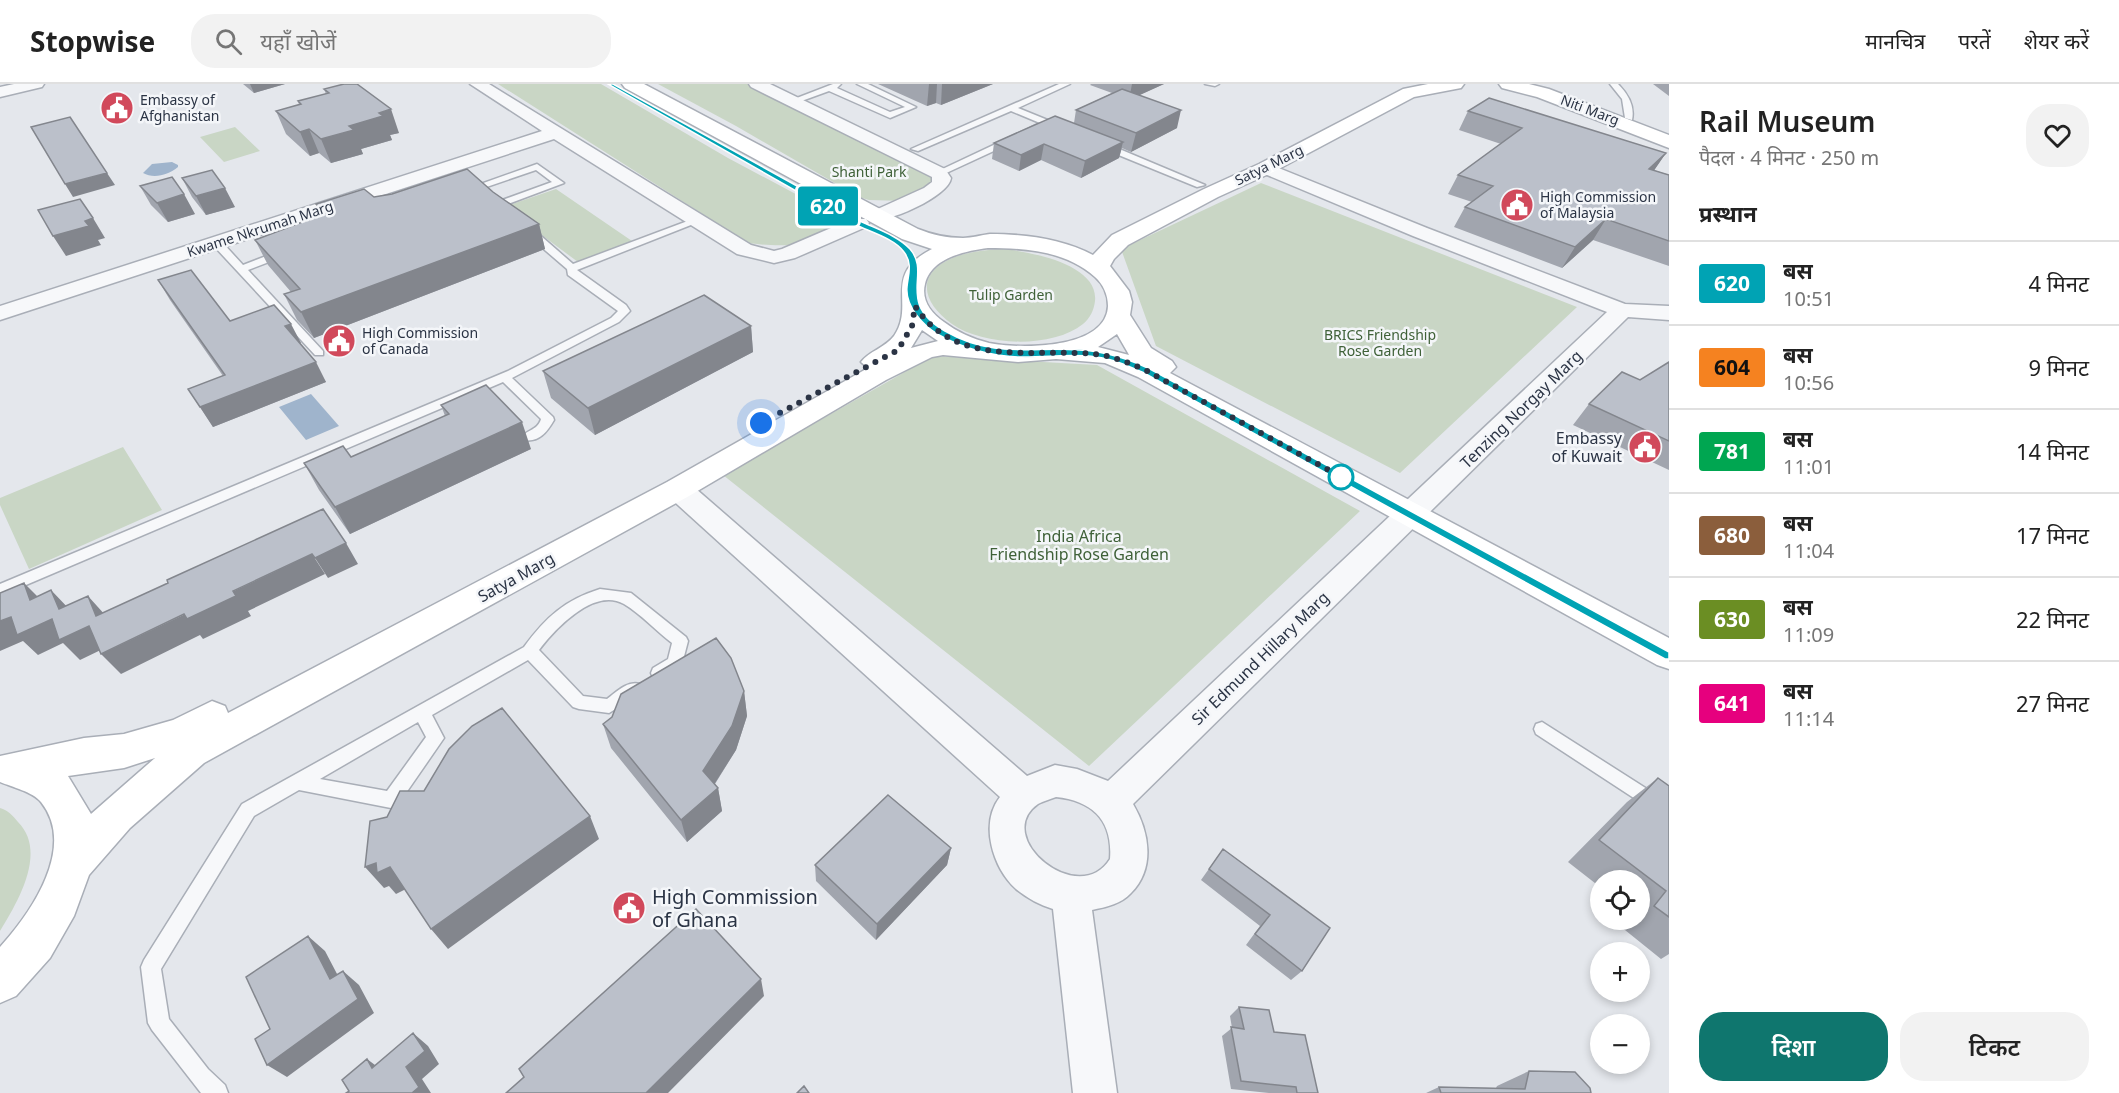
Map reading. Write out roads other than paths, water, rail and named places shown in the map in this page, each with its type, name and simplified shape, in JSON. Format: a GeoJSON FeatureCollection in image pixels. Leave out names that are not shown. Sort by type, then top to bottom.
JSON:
{"type":"FeatureCollection","features":[{"type":"Feature","properties":{"kind":"main road"},"geometry":{"type":"LineString","coordinates":[[611,84],[904,247],[912,261],[915,291],[930,324],[942,333],[991,351],[1109,356],[1147,371],[1669,644]]}},
{"type":"Feature","properties":{"kind":"main road"},"geometry":{"type":"LineString","coordinates":[[631,84],[924,240],[964,244],[988,241],[1039,244],[1071,254],[1098,268],[1115,286],[1120,306],[1118,315],[1113,324],[1097,338],[1057,352]]}},
{"type":"Feature","properties":{"kind":"main road","name":"Satya Marg"},"geometry":{"type":"LineString","coordinates":[[1039,244],[1074,245],[1090,242],[1386,84]]}},
{"type":"Feature","properties":{"kind":"main road","name":"Satya Marg"},"geometry":{"type":"LineString","coordinates":[[1098,268],[1104,256],[1120,240],[1266,168],[1409,93],[1455,84]]}},
{"type":"Feature","properties":{"kind":"main road","name":"Niti Marg"},"geometry":{"type":"LineString","coordinates":[[1509,84],[1543,93],[1669,142]]}},
{"type":"Feature","properties":{"kind":"main road","name":"Niti Marg"},"geometry":{"type":"LineString","coordinates":[[1540,84],[1669,135]]}},
{"type":"Feature","properties":{"kind":"main road"},"geometry":{"type":"LineString","coordinates":[[915,291],[922,265],[933,257],[964,244]]}},
{"type":"Feature","properties":{"kind":"main road","name":"Satya Marg"},"geometry":{"type":"LineString","coordinates":[[9,769],[84,755],[124,751],[183,733],[484,569],[898,350],[912,326],[915,291]]}},
{"type":"Feature","properties":{"kind":"main road"},"geometry":{"type":"LineString","coordinates":[[1118,315],[1137,348],[1155,363],[1669,655]]}},
{"type":"Feature","properties":{"kind":"main road","name":"Satya Marg"},"geometry":{"type":"LineString","coordinates":[[72,864],[116,815],[190,751],[678,489],[848,390],[923,352],[943,347],[991,351]]}},
{"type":"Feature","properties":{"kind":"main road"},"geometry":{"type":"LineString","coordinates":[[0,980],[34,942],[59,901],[72,864],[74,820],[54,788],[9,769]]}},
{"type":"Feature","properties":{"kind":"street"},"geometry":{"type":"LineString","coordinates":[[0,92],[36,84]]}},
{"type":"Feature","properties":{"kind":"street"},"geometry":{"type":"LineString","coordinates":[[478,84],[744,250],[774,256],[788,254],[859,224]]}},
{"type":"Feature","properties":{"kind":"street"},"geometry":{"type":"LineString","coordinates":[[757,84],[939,173],[942,178],[941,184],[931,192],[878,216]]}},
{"type":"Feature","properties":{"kind":"street","name":"Kwame Nkrumah Marg"},"geometry":{"type":"LineString","coordinates":[[0,313],[555,133]]}},
{"type":"Feature","properties":{"kind":"street"},"geometry":{"type":"LineString","coordinates":[[1266,168],[1420,232],[1622,310],[1669,313]]}},
{"type":"Feature","properties":{"kind":"street","name":"Tenzing Norgay Marg"},"geometry":{"type":"LineString","coordinates":[[1415,511],[1622,310]]}},
{"type":"Feature","properties":{"kind":"street"},"geometry":{"type":"LineString","coordinates":[[678,489],[1022,794]]}},
{"type":"Feature","properties":{"kind":"street","name":"Sir Edmund Hillary Marg"},"geometry":{"type":"LineString","coordinates":[[1110,803],[1415,511]]}},
{"type":"Feature","properties":{"kind":"street"},"geometry":{"type":"LineString","coordinates":[[1055,781],[1075,783],[1094,790],[1110,803],[1122,819],[1129,837],[1130,856],[1123,873],[1110,886],[1101,891],[1071,896],[1049,890],[1030,878],[1016,862],[1008,843],[1006,825],[1011,808],[1022,794],[1037,784],[1055,781]]}},
{"type":"Feature","properties":{"kind":"street"},"geometry":{"type":"LineString","coordinates":[[1071,896],[1095,1093]]}},
{"type":"Feature","properties":{"kind":"lane"},"geometry":{"type":"LineString","coordinates":[[792,101],[834,85],[890,115],[912,106],[861,84]]}},
{"type":"Feature","properties":{"kind":"lane"},"geometry":{"type":"LineString","coordinates":[[915,149],[1066,84]]}},
{"type":"Feature","properties":{"kind":"lane"},"geometry":{"type":"LineString","coordinates":[[1209,84],[1215,84]]}},
{"type":"Feature","properties":{"kind":"lane"},"geometry":{"type":"LineString","coordinates":[[1614,84],[1626,97],[1629,105],[1629,118]]}},
{"type":"Feature","properties":{"kind":"lane"},"geometry":{"type":"LineString","coordinates":[[1011,108],[1057,127]]}},
{"type":"Feature","properties":{"kind":"lane"},"geometry":{"type":"LineString","coordinates":[[939,173],[1047,123]]}},
{"type":"Feature","properties":{"kind":"lane"},"geometry":{"type":"LineString","coordinates":[[1088,139],[1200,185]]}},
{"type":"Feature","properties":{"kind":"lane"},"geometry":{"type":"LineString","coordinates":[[0,590],[504,377],[621,316],[624,311],[622,307],[572,273],[572,268],[550,246],[497,207],[497,205],[559,183],[537,167],[451,196]]}},
{"type":"Feature","properties":{"kind":"lane"},"geometry":{"type":"LineString","coordinates":[[572,268],[696,221]]}},
{"type":"Feature","properties":{"kind":"lane"},"geometry":{"type":"LineString","coordinates":[[217,243],[319,354]]}},
{"type":"Feature","properties":{"kind":"lane"},"geometry":{"type":"LineString","coordinates":[[241,268],[293,250]]}},
{"type":"Feature","properties":{"kind":"lane"},"geometry":{"type":"LineString","coordinates":[[504,377],[547,417],[548,420],[541,431],[528,437]]}},
{"type":"Feature","properties":{"kind":"lane"},"geometry":{"type":"LineString","coordinates":[[217,1093],[200,1077],[159,1023],[151,967],[248,810],[530,651],[549,625],[579,603],[600,595],[626,597],[680,641],[675,663],[609,706],[579,702],[530,651]]}},
{"type":"Feature","properties":{"kind":"lane"},"geometry":{"type":"LineString","coordinates":[[296,782],[391,800],[435,738],[422,711]]}},
{"type":"Feature","properties":{"kind":"lane"},"geometry":{"type":"LineString","coordinates":[[1542,729],[1669,813]]}},
{"type":"Feature","properties":{"kind":"water"},"geometry":{"type":"Polygon","coordinates":[[[172,162],[178,167],[165,174],[152,176],[143,173],[152,164],[172,162]]]}},
{"type":"Feature","properties":{"kind":"water"},"geometry":{"type":"Polygon","coordinates":[[[311,394],[339,426],[306,440],[279,407],[311,394]]]}},
{"type":"Feature","properties":{"kind":"place","name":"Embassy of Afghanistan"},"geometry":{"type":"Point","coordinates":[117,108]}},
{"type":"Feature","properties":{"kind":"place","name":"High Commission of Malaysia"},"geometry":{"type":"Point","coordinates":[1517,205]}},
{"type":"Feature","properties":{"kind":"place","name":"High Commission of Canada"},"geometry":{"type":"Point","coordinates":[339,341]}},
{"type":"Feature","properties":{"kind":"place","name":"Embassy of Kuwait"},"geometry":{"type":"Point","coordinates":[1645,447]}},
{"type":"Feature","properties":{"kind":"place","name":"High Commission of Ghana"},"geometry":{"type":"Point","coordinates":[629,908]}},
{"type":"Feature","properties":{"kind":"park label","name":"Shanti Park"},"geometry":{"type":"Point","coordinates":[869,172]}},
{"type":"Feature","properties":{"kind":"park label","name":"Tulip Garden"},"geometry":{"type":"Point","coordinates":[1011,295]}},
{"type":"Feature","properties":{"kind":"park label","name":"BRICS Friendship Rose Garden"},"geometry":{"type":"Point","coordinates":[1380,344]}},
{"type":"Feature","properties":{"kind":"park label","name":"India Africa Friendship Rose Garden"},"geometry":{"type":"Point","coordinates":[1079,545]}}]}
